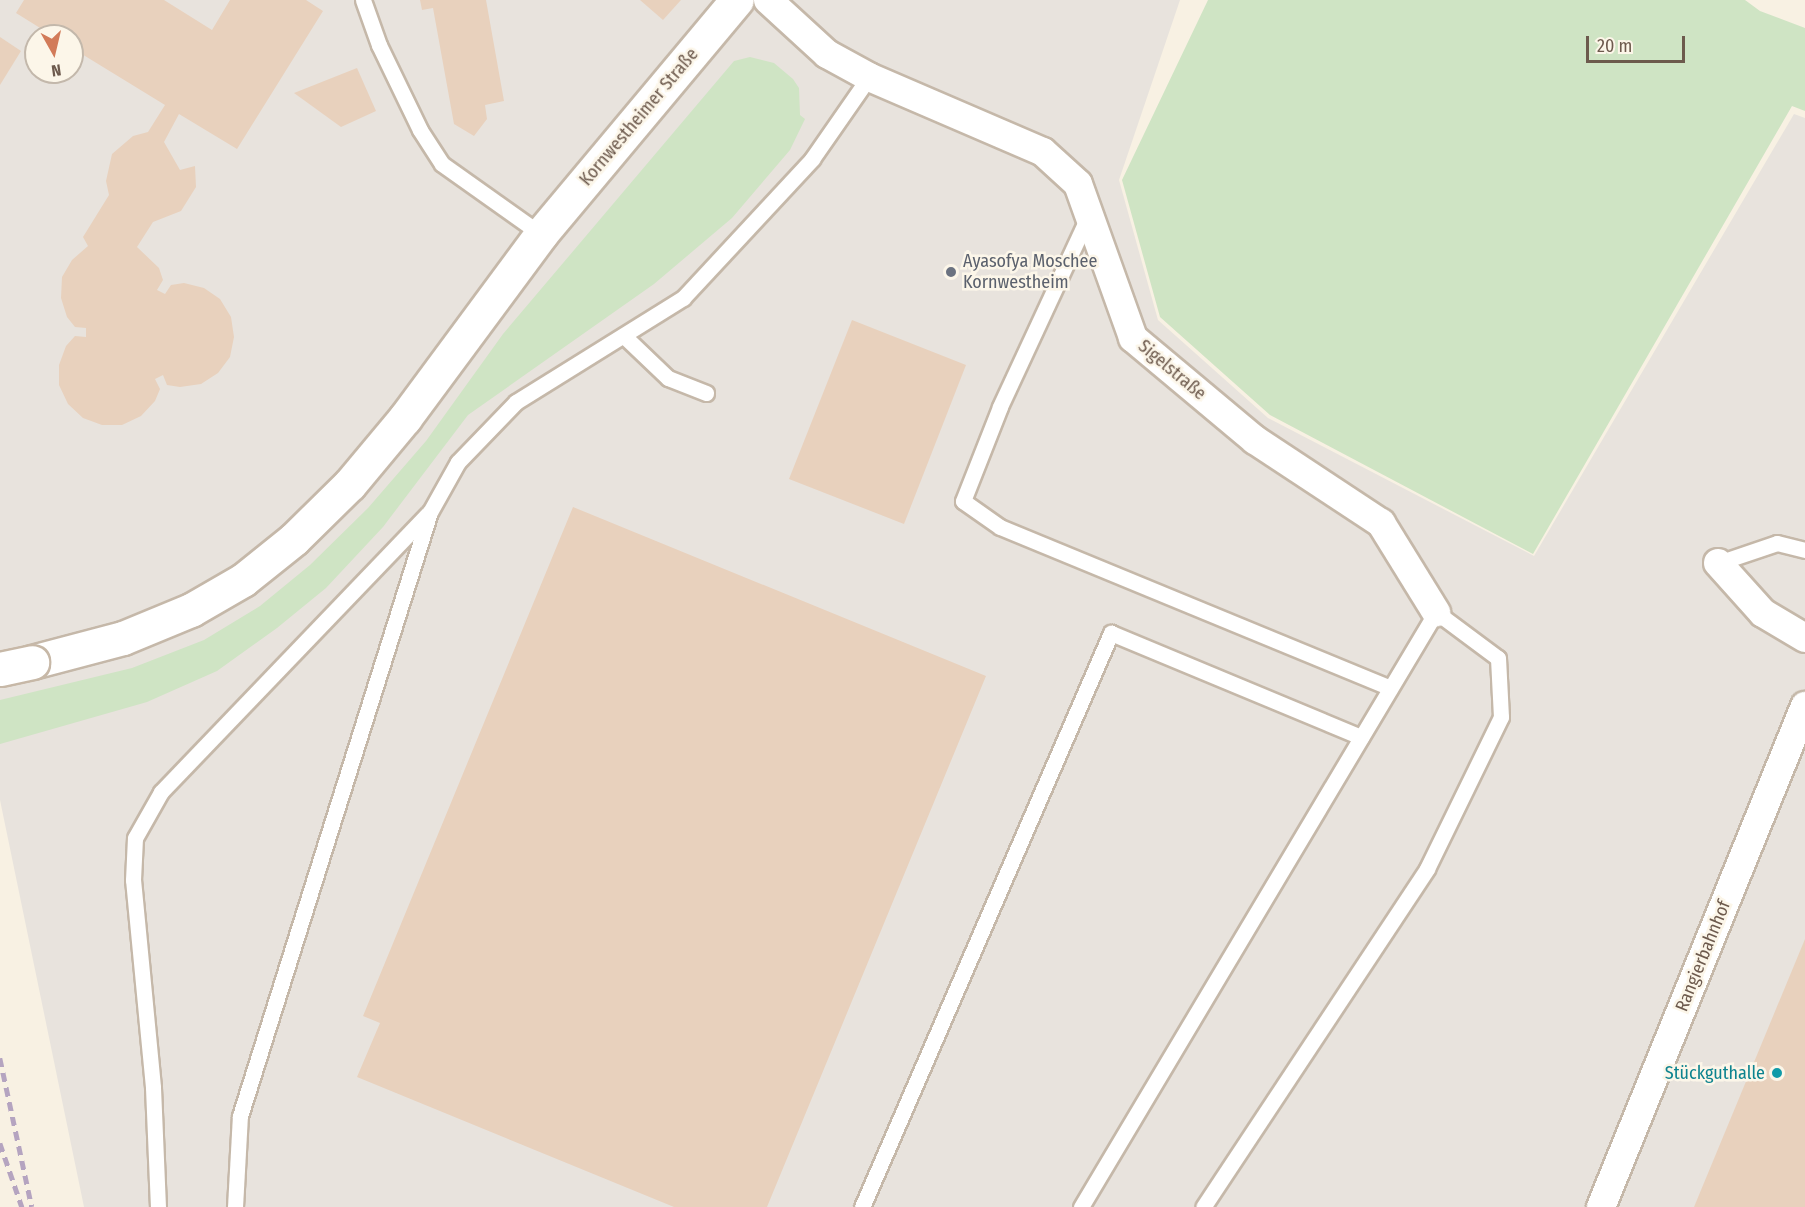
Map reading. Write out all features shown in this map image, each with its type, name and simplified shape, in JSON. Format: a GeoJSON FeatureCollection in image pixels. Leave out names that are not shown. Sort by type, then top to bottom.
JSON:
{"type":"FeatureCollection","features":[{"type":"Feature","properties":{"kind":"main road","name":"Kornwestheimer Straße"},"geometry":{"type":"LineString","coordinates":[[0,669],[123,638],[191,610],[243,580],[294,539],[350,484],[405,418],[541,234],[737,0]]}},
{"type":"Feature","properties":{"kind":"street","name":"Sigelstraße"},"geometry":{"type":"LineString","coordinates":[[768,0],[827,54],[869,77],[1043,152],[1078,184],[1133,338],[1255,440],[1381,523],[1436,612]]}},
{"type":"Feature","properties":{"kind":"street"},"geometry":{"type":"LineString","coordinates":[[1718,563],[1762,613],[1805,638]]}},
{"type":"Feature","properties":{"kind":"street","name":"Rangierbahnhof"},"geometry":{"type":"LineString","coordinates":[[1601,1207],[1805,706]]}},
{"type":"Feature","properties":{"kind":"lane"},"geometry":{"type":"LineString","coordinates":[[363,0],[379,45],[420,130],[442,164],[541,234]]}},
{"type":"Feature","properties":{"kind":"lane"},"geometry":{"type":"LineString","coordinates":[[235,1207],[240,1116],[430,512],[458,462],[516,402],[683,298],[812,159],[869,77]]}},
{"type":"Feature","properties":{"kind":"lane"},"geometry":{"type":"LineString","coordinates":[[1089,214],[1000,407],[963,501],[1000,527],[1390,688]]}},
{"type":"Feature","properties":{"kind":"lane"},"geometry":{"type":"LineString","coordinates":[[624,336],[668,378],[706,393]]}},
{"type":"Feature","properties":{"kind":"lane"},"geometry":{"type":"LineString","coordinates":[[158,1207],[153,1087],[133,880],[135,838],[161,792],[430,512]]}},
{"type":"Feature","properties":{"kind":"lane"},"geometry":{"type":"LineString","coordinates":[[1718,563],[1777,543],[1805,550]]}},
{"type":"Feature","properties":{"kind":"lane"},"geometry":{"type":"LineString","coordinates":[[1081,1207],[1436,612],[1498,658],[1501,717],[1427,869],[1203,1207]]}},
{"type":"Feature","properties":{"kind":"lane"},"geometry":{"type":"LineString","coordinates":[[862,1207],[1111,633],[1361,737]]}},
{"type":"Feature","properties":{"kind":"shaded area"},"geometry":{"type":"Polygon","coordinates":[[[0,0],[1180,0],[1119,180],[1158,320],[1268,418],[1534,556],[1794,114],[1805,118],[1805,1207],[84,1207],[0,800],[0,0]]]}},
{"type":"Feature","properties":{"kind":"green space"},"geometry":{"type":"Polygon","coordinates":[[[1208,0],[1745,0],[1760,11],[1805,28],[1805,111],[1792,106],[1533,554],[1270,415],[1160,317],[1122,180],[1208,0]]]}},
{"type":"Feature","properties":{"kind":"green space"},"geometry":{"type":"Polygon","coordinates":[[[750,57],[774,63],[793,79],[799,88],[800,115],[805,119],[790,150],[732,218],[654,284],[468,415],[383,527],[326,588],[277,628],[217,671],[147,702],[0,744],[0,700],[132,668],[204,640],[260,606],[310,565],[368,508],[426,441],[503,334],[734,61],[750,57]]]}},
{"type":"Feature","properties":{"kind":"building"},"geometry":{"type":"Polygon","coordinates":[[[24,0],[164,0],[212,30],[230,0],[306,0],[323,11],[237,149],[179,114],[164,142],[180,170],[195,166],[196,187],[181,211],[153,222],[137,247],[159,268],[163,280],[157,290],[165,294],[171,285],[184,283],[204,288],[220,299],[231,317],[234,337],[230,357],[218,373],[201,384],[180,387],[167,385],[163,375],[155,379],[160,389],[155,401],[141,416],[122,425],[102,425],[83,418],[68,404],[59,385],[59,365],[66,346],[75,336],[86,337],[86,328],[75,327],[67,317],[61,298],[62,277],[72,260],[88,246],[83,237],[109,195],[106,181],[112,154],[133,136],[148,132],[165,105],[84,55],[84,24],[34,24],[16,13],[24,0]]]}},
{"type":"Feature","properties":{"kind":"building"},"geometry":{"type":"Polygon","coordinates":[[[420,0],[486,0],[504,101],[485,105],[487,119],[474,136],[454,124],[433,8],[422,10],[420,0]]]}},
{"type":"Feature","properties":{"kind":"building"},"geometry":{"type":"Polygon","coordinates":[[[640,0],[681,0],[663,20],[640,0]]]}},
{"type":"Feature","properties":{"kind":"building"},"geometry":{"type":"Polygon","coordinates":[[[0,37],[21,51],[0,85],[0,37]]]}},
{"type":"Feature","properties":{"kind":"building"},"geometry":{"type":"Polygon","coordinates":[[[357,68],[376,111],[341,127],[294,93],[357,68]]]}},
{"type":"Feature","properties":{"kind":"building"},"geometry":{"type":"Polygon","coordinates":[[[852,320],[966,365],[904,524],[789,479],[852,320]]]}},
{"type":"Feature","properties":{"kind":"building"},"geometry":{"type":"Polygon","coordinates":[[[573,507],[986,676],[767,1207],[674,1207],[357,1077],[380,1023],[363,1016],[573,507]]]}},
{"type":"Feature","properties":{"kind":"building","name":"Stückguthalle"},"geometry":{"type":"Polygon","coordinates":[[[1805,939],[1805,1207],[1694,1207],[1805,939]]]}},
{"type":"Feature","properties":{"kind":"railway"},"geometry":{"type":"LineString","coordinates":[[0,1058],[32,1207]]}},
{"type":"Feature","properties":{"kind":"railway"},"geometry":{"type":"LineString","coordinates":[[0,1143],[22,1207]]}},
{"type":"Feature","properties":{"kind":"place","name":"Ayasofya Moschee Kornwestheim"},"geometry":{"type":"Point","coordinates":[951,272]}},
{"type":"Feature","properties":{"kind":"place","name":"Stückguthalle"},"geometry":{"type":"Point","coordinates":[1777,1073]}}]}
